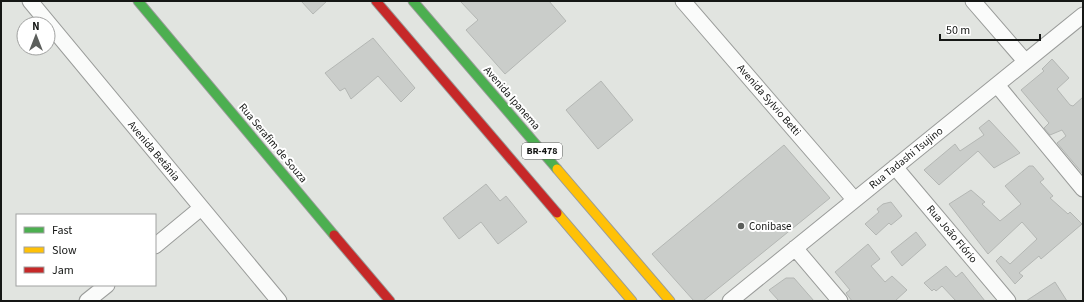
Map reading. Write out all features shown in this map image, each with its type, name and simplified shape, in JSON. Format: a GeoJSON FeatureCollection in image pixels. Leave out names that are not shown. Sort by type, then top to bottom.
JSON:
{"type":"FeatureCollection","features":[{"type":"Feature","properties":{"kind":"main road","name":"Rua Serafim de Souza"},"geometry":{"type":"LineString","coordinates":[[138,1],[390,301]]}},
{"type":"Feature","properties":{"kind":"main road","name":"BR-478"},"geometry":{"type":"LineString","coordinates":[[376,1],[632,301]]}},
{"type":"Feature","properties":{"kind":"main road","name":"Avenida Ipanema"},"geometry":{"type":"LineString","coordinates":[[413,1],[670,301]]}},
{"type":"Feature","properties":{"kind":"street","name":"Avenida Betânia"},"geometry":{"type":"LineString","coordinates":[[30,1],[279,301]]}},
{"type":"Feature","properties":{"kind":"street","name":"Avenida Sylvio Betti"},"geometry":{"type":"LineString","coordinates":[[683,1],[854,199]]}},
{"type":"Feature","properties":{"kind":"street"},"geometry":{"type":"LineString","coordinates":[[973,1],[1025,61]]}},
{"type":"Feature","properties":{"kind":"street","name":"Rua Tadashi Tsujino"},"geometry":{"type":"LineString","coordinates":[[730,301],[1083,15]]}},
{"type":"Feature","properties":{"kind":"street"},"geometry":{"type":"LineString","coordinates":[[997,85],[1083,189]]}},
{"type":"Feature","properties":{"kind":"street","name":"Rua João Flório"},"geometry":{"type":"LineString","coordinates":[[896,167],[1008,301]]}},
{"type":"Feature","properties":{"kind":"street"},"geometry":{"type":"LineString","coordinates":[[156,245],[201,208]]}},
{"type":"Feature","properties":{"kind":"street"},"geometry":{"type":"LineString","coordinates":[[795,248],[840,301]]}},
{"type":"Feature","properties":{"kind":"street"},"geometry":{"type":"LineString","coordinates":[[87,301],[106,286]]}},
{"type":"Feature","properties":{"kind":"building"},"geometry":{"type":"Polygon","coordinates":[[[301,1],[327,1],[313,14],[301,1]]]}},
{"type":"Feature","properties":{"kind":"building"},"geometry":{"type":"Polygon","coordinates":[[[460,1],[549,1],[566,21],[505,74],[466,30],[478,20],[460,1]]]}},
{"type":"Feature","properties":{"kind":"building"},"geometry":{"type":"Polygon","coordinates":[[[373,38],[415,88],[401,102],[378,76],[351,99],[345,88],[340,91],[325,73],[373,38]]]}},
{"type":"Feature","properties":{"kind":"building"},"geometry":{"type":"Polygon","coordinates":[[[1052,59],[1069,78],[1057,89],[1070,105],[1073,106],[1083,97],[1083,174],[1057,143],[1066,136],[1062,130],[1050,135],[1044,128],[1049,123],[1021,90],[1044,71],[1042,69],[1052,59]]]}},
{"type":"Feature","properties":{"kind":"building"},"geometry":{"type":"Polygon","coordinates":[[[601,81],[633,120],[598,149],[566,110],[601,81]]]}},
{"type":"Feature","properties":{"kind":"building"},"geometry":{"type":"Polygon","coordinates":[[[989,120],[1020,153],[994,168],[978,151],[939,185],[924,170],[955,144],[960,151],[984,135],[979,128],[989,120]]]}},
{"type":"Feature","properties":{"kind":"building","name":"Conibase"},"geometry":{"type":"Polygon","coordinates":[[[784,145],[830,198],[703,301],[694,301],[652,254],[784,145]]]}},
{"type":"Feature","properties":{"kind":"building"},"geometry":{"type":"Polygon","coordinates":[[[1029,166],[1033,166],[1044,179],[1040,182],[1053,196],[1050,198],[1068,214],[1070,212],[1082,224],[1041,259],[1039,256],[1019,273],[1023,276],[1015,284],[996,261],[1001,256],[1010,264],[1037,239],[1022,222],[988,254],[949,204],[971,190],[985,202],[982,204],[1000,221],[1021,204],[1005,186],[1029,166]]]}},
{"type":"Feature","properties":{"kind":"building"},"geometry":{"type":"Polygon","coordinates":[[[486,184],[500,201],[506,196],[527,222],[498,244],[481,222],[459,239],[443,218],[486,184]]]}},
{"type":"Feature","properties":{"kind":"building"},"geometry":{"type":"Polygon","coordinates":[[[891,202],[902,216],[891,225],[889,223],[876,235],[865,224],[879,212],[877,209],[883,204],[891,202]]]}},
{"type":"Feature","properties":{"kind":"building"},"geometry":{"type":"Polygon","coordinates":[[[916,232],[926,245],[902,266],[891,252],[916,232]]]}},
{"type":"Feature","properties":{"kind":"building"},"geometry":{"type":"Polygon","coordinates":[[[868,244],[880,259],[871,266],[885,282],[892,276],[907,290],[895,301],[852,301],[846,293],[850,290],[835,272],[868,244]]]}},
{"type":"Feature","properties":{"kind":"building"},"geometry":{"type":"Polygon","coordinates":[[[946,266],[956,277],[962,272],[985,301],[956,301],[942,286],[936,291],[934,289],[932,291],[924,283],[946,266]]]}},
{"type":"Feature","properties":{"kind":"building"},"geometry":{"type":"Polygon","coordinates":[[[786,278],[794,278],[814,301],[779,301],[769,290],[786,278]]]}},
{"type":"Feature","properties":{"kind":"building"},"geometry":{"type":"Polygon","coordinates":[[[1055,282],[1067,301],[1026,301],[1055,282]]]}},
{"type":"Feature","properties":{"kind":"traffic: fast"},"geometry":{"type":"LineString","coordinates":[[138,1],[334,235]]}},
{"type":"Feature","properties":{"kind":"traffic: fast"},"geometry":{"type":"LineString","coordinates":[[413,1],[557,169]]}},
{"type":"Feature","properties":{"kind":"traffic: slow"},"geometry":{"type":"LineString","coordinates":[[557,169],[670,301]]}},
{"type":"Feature","properties":{"kind":"traffic: slow"},"geometry":{"type":"LineString","coordinates":[[557,213],[632,301]]}},
{"type":"Feature","properties":{"kind":"traffic: jam"},"geometry":{"type":"LineString","coordinates":[[376,1],[557,213]]}},
{"type":"Feature","properties":{"kind":"traffic: jam"},"geometry":{"type":"LineString","coordinates":[[334,235],[390,301]]}},
{"type":"Feature","properties":{"kind":"place","name":"Conibase"},"geometry":{"type":"Point","coordinates":[741,226]}}]}
